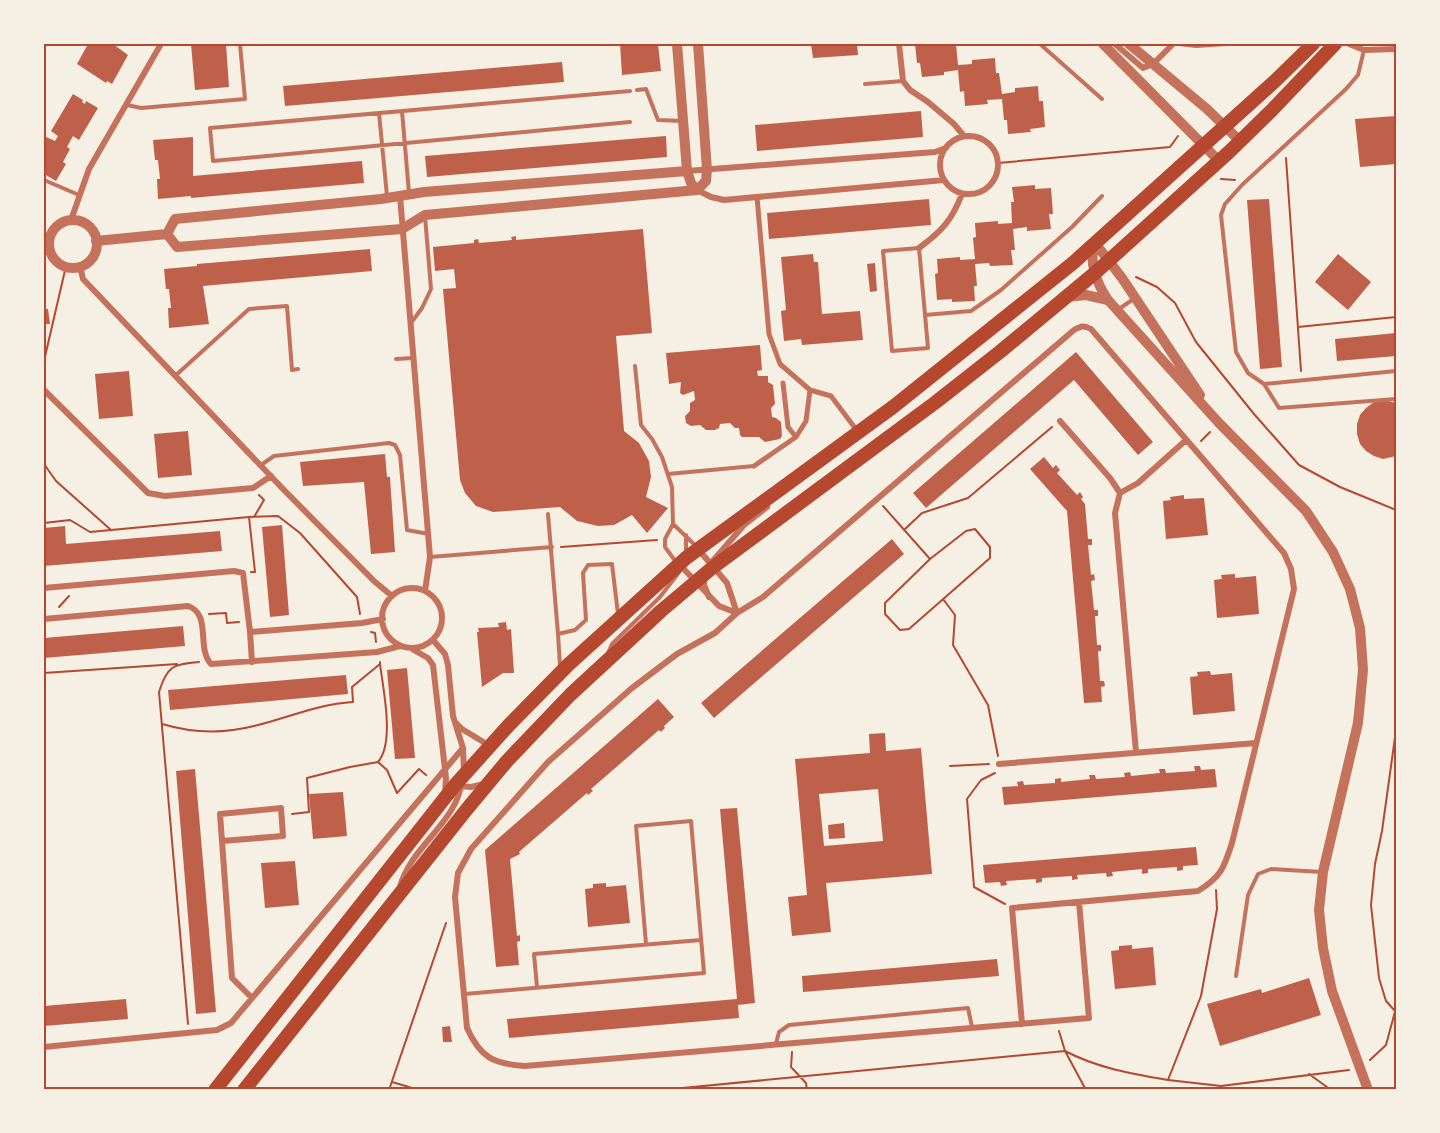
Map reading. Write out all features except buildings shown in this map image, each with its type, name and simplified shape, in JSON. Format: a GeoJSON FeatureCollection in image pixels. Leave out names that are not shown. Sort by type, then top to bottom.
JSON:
{"type":"FeatureCollection","features":[{"type":"Feature","properties":{"kind":"main road"},"geometry":{"type":"LineString","coordinates":[[216,1089],[444,801],[456,782],[561,673],[619,618],[698,549],[859,433],[991,330],[1095,243],[1313,44]]}},
{"type":"Feature","properties":{"kind":"main road"},"geometry":{"type":"LineString","coordinates":[[244,1089],[494,777],[570,695],[706,572],[936,402],[1095,273],[1113,265],[1335,44]]}},
{"type":"Feature","properties":{"kind":"street"},"geometry":{"type":"LineString","coordinates":[[71,220],[89,169],[161,44]]}},
{"type":"Feature","properties":{"kind":"street"},"geometry":{"type":"LineString","coordinates":[[677,44],[687,171],[691,183],[697,190],[724,200],[944,180]]}},
{"type":"Feature","properties":{"kind":"street"},"geometry":{"type":"LineString","coordinates":[[167,234],[177,247],[402,230],[425,215],[697,190],[706,181],[707,170],[698,44]]}},
{"type":"Feature","properties":{"kind":"street"},"geometry":{"type":"LineString","coordinates":[[899,44],[903,81],[910,90],[954,124],[964,136]]}},
{"type":"Feature","properties":{"kind":"street"},"geometry":{"type":"LineString","coordinates":[[1103,44],[1219,161]]}},
{"type":"Feature","properties":{"kind":"street"},"geometry":{"type":"LineString","coordinates":[[1114,44],[1140,67],[1146,68],[1173,44]]}},
{"type":"Feature","properties":{"kind":"street"},"geometry":{"type":"LineString","coordinates":[[1129,44],[1225,125],[1240,141]]}},
{"type":"Feature","properties":{"kind":"street"},"geometry":{"type":"LineString","coordinates":[[1349,44],[1364,50],[1396,49]]}},
{"type":"Feature","properties":{"kind":"street"},"geometry":{"type":"LineString","coordinates":[[964,136],[986,141],[994,150],[998,164],[996,177],[989,187],[979,193],[962,194],[952,189],[944,180],[940,164],[946,148],[954,140],[964,136]]}},
{"type":"Feature","properties":{"kind":"street"},"geometry":{"type":"LineString","coordinates":[[167,234],[175,219],[405,195],[934,152],[946,148]]}},
{"type":"Feature","properties":{"kind":"street"},"geometry":{"type":"LineString","coordinates":[[920,248],[941,232],[956,209],[962,194]]}},
{"type":"Feature","properties":{"kind":"street"},"geometry":{"type":"LineString","coordinates":[[405,195],[402,230],[429,534],[430,557],[425,591]]}},
{"type":"Feature","properties":{"kind":"street"},"geometry":{"type":"LineString","coordinates":[[756,197],[769,334],[780,364],[810,390],[831,396],[859,433]]}},
{"type":"Feature","properties":{"kind":"street"},"geometry":{"type":"LineString","coordinates":[[71,220],[85,223],[91,228],[96,242],[93,257],[80,267],[66,266],[54,259],[46,246],[57,226],[71,220]]}},
{"type":"Feature","properties":{"kind":"street"},"geometry":{"type":"LineString","coordinates":[[96,242],[167,234]]}},
{"type":"Feature","properties":{"kind":"street"},"geometry":{"type":"LineString","coordinates":[[1219,423],[1113,265],[1095,243],[1092,250],[1095,273],[1116,311],[1219,423],[1306,511],[1333,552],[1350,589],[1360,628],[1363,670],[1358,723],[1323,872],[1319,910],[1323,948],[1332,991],[1368,1089]]}},
{"type":"Feature","properties":{"kind":"street"},"geometry":{"type":"LineString","coordinates":[[80,267],[83,279],[261,466],[374,581],[392,596]]}},
{"type":"Feature","properties":{"kind":"street"},"geometry":{"type":"LineString","coordinates":[[1066,297],[1086,295],[1108,300]]}},
{"type":"Feature","properties":{"kind":"street"},"geometry":{"type":"LineString","coordinates":[[1022,1024],[1012,908],[1198,891],[1215,881],[1232,843],[1294,589],[1291,569],[1284,553],[1185,441],[1091,329],[1080,326],[763,597],[737,613],[715,633],[676,654],[632,688],[548,762],[471,849],[458,873],[455,897],[467,1028],[474,1045],[489,1059],[508,1065],[535,1065],[776,1044],[1022,1024],[1089,1018],[1079,902]]}},
{"type":"Feature","properties":{"kind":"street"},"geometry":{"type":"LineString","coordinates":[[783,383],[789,427],[796,437]]}},
{"type":"Feature","properties":{"kind":"street"},"geometry":{"type":"LineString","coordinates":[[44,390],[148,493],[165,496],[253,488],[271,476]]}},
{"type":"Feature","properties":{"kind":"street"},"geometry":{"type":"LineString","coordinates":[[754,466],[796,437],[806,421],[810,390]]}},
{"type":"Feature","properties":{"kind":"street"},"geometry":{"type":"LineString","coordinates":[[1060,421],[1110,478],[1120,493]]}},
{"type":"Feature","properties":{"kind":"street"},"geometry":{"type":"LineString","coordinates":[[1136,752],[1115,513],[1120,493],[1138,483],[1185,441]]}},
{"type":"Feature","properties":{"kind":"street"},"geometry":{"type":"LineString","coordinates":[[737,613],[719,606],[709,597],[704,585],[706,572],[744,525],[779,497],[797,477]]}},
{"type":"Feature","properties":{"kind":"street"},"geometry":{"type":"LineString","coordinates":[[698,549],[706,572],[709,597]]}},
{"type":"Feature","properties":{"kind":"street"},"geometry":{"type":"LineString","coordinates":[[682,564],[706,572],[727,584],[737,613]]}},
{"type":"Feature","properties":{"kind":"street"},"geometry":{"type":"LineString","coordinates":[[44,588],[234,571],[243,573],[252,662]]}},
{"type":"Feature","properties":{"kind":"street"},"geometry":{"type":"LineString","coordinates":[[413,588],[425,591],[434,597],[441,608],[443,619],[440,631],[433,640],[423,646],[411,648],[400,646],[390,639],[384,629],[385,606],[392,596],[402,590],[413,588]]}},
{"type":"Feature","properties":{"kind":"street"},"geometry":{"type":"LineString","coordinates":[[44,619],[188,606],[196,609],[201,615],[208,662],[221,665],[377,652],[400,646]]}},
{"type":"Feature","properties":{"kind":"street"},"geometry":{"type":"LineString","coordinates":[[250,632],[362,623],[383,618]]}},
{"type":"Feature","properties":{"kind":"street"},"geometry":{"type":"LineString","coordinates":[[399,894],[408,867],[440,827],[456,782],[463,748],[455,721],[445,654],[433,640]]}},
{"type":"Feature","properties":{"kind":"street"},"geometry":{"type":"LineString","coordinates":[[411,648],[428,658],[433,665],[445,768],[456,782],[478,786],[494,777]]}},
{"type":"Feature","properties":{"kind":"street"},"geometry":{"type":"LineString","coordinates":[[455,721],[462,729],[490,746]]}},
{"type":"Feature","properties":{"kind":"street"},"geometry":{"type":"LineString","coordinates":[[999,764],[1256,743]]}},
{"type":"Feature","properties":{"kind":"street"},"geometry":{"type":"LineString","coordinates":[[44,1047],[218,1030],[231,1023],[463,748]]}},
{"type":"Feature","properties":{"kind":"street"},"geometry":{"type":"LineString","coordinates":[[222,841],[283,836],[281,808],[220,814],[232,978],[252,998]]}},
{"type":"Feature","properties":{"kind":"lane"},"geometry":{"type":"LineString","coordinates":[[126,105],[141,108],[245,99],[240,44]]}},
{"type":"Feature","properties":{"kind":"lane"},"geometry":{"type":"LineString","coordinates":[[1040,44],[1102,99]]}},
{"type":"Feature","properties":{"kind":"lane"},"geometry":{"type":"LineString","coordinates":[[1179,44],[1196,46],[1226,44]]}},
{"type":"Feature","properties":{"kind":"lane"},"geometry":{"type":"LineString","coordinates":[[1364,50],[1358,75],[1242,185],[1225,204],[1221,215],[1236,352],[1248,372],[1264,384],[1280,408],[1396,399]]}},
{"type":"Feature","properties":{"kind":"lane"},"geometry":{"type":"LineString","coordinates":[[865,84],[903,81]]}},
{"type":"Feature","properties":{"kind":"lane"},"geometry":{"type":"LineString","coordinates":[[636,90],[646,89],[658,120],[684,121]]}},
{"type":"Feature","properties":{"kind":"lane"},"geometry":{"type":"LineString","coordinates":[[630,91],[210,128],[213,161],[630,122]]}},
{"type":"Feature","properties":{"kind":"lane"},"geometry":{"type":"LineString","coordinates":[[402,111],[405,143],[405,195]]}},
{"type":"Feature","properties":{"kind":"lane"},"geometry":{"type":"LineString","coordinates":[[379,113],[388,198]]}},
{"type":"Feature","properties":{"kind":"lane"},"geometry":{"type":"LineString","coordinates":[[44,180],[79,195]]}},
{"type":"Feature","properties":{"kind":"lane"},"geometry":{"type":"LineString","coordinates":[[925,315],[971,311],[1001,290],[1072,227],[1102,196]]}},
{"type":"Feature","properties":{"kind":"lane"},"geometry":{"type":"LineString","coordinates":[[410,324],[422,308],[431,289],[425,215]]}},
{"type":"Feature","properties":{"kind":"lane"},"geometry":{"type":"LineString","coordinates":[[920,248],[925,315],[928,348],[892,351],[884,251],[920,248]]}},
{"type":"Feature","properties":{"kind":"lane"},"geometry":{"type":"LineString","coordinates":[[1116,311],[1135,297]]}},
{"type":"Feature","properties":{"kind":"lane"},"geometry":{"type":"LineString","coordinates":[[175,376],[249,309],[287,306],[292,370],[298,369]]}},
{"type":"Feature","properties":{"kind":"lane"},"geometry":{"type":"LineString","coordinates":[[396,359],[413,358]]}},
{"type":"Feature","properties":{"kind":"lane"},"geometry":{"type":"LineString","coordinates":[[635,366],[641,425],[652,439],[672,487],[673,524],[665,539],[665,547],[669,554],[682,564]]}},
{"type":"Feature","properties":{"kind":"lane"},"geometry":{"type":"LineString","coordinates":[[1264,384],[1396,371]]}},
{"type":"Feature","properties":{"kind":"lane"},"geometry":{"type":"LineString","coordinates":[[261,466],[274,456],[389,443],[395,445],[400,455],[407,531],[429,534]]}},
{"type":"Feature","properties":{"kind":"lane"},"geometry":{"type":"LineString","coordinates":[[668,474],[754,466]]}},
{"type":"Feature","properties":{"kind":"lane"},"geometry":{"type":"LineString","coordinates":[[548,514],[561,673]]}},
{"type":"Feature","properties":{"kind":"lane"},"geometry":{"type":"LineString","coordinates":[[673,524],[698,549]]}},
{"type":"Feature","properties":{"kind":"lane"},"geometry":{"type":"LineString","coordinates":[[602,668],[612,644],[660,597],[682,564],[686,535]]}},
{"type":"Feature","properties":{"kind":"lane"},"geometry":{"type":"LineString","coordinates":[[430,557],[552,547]]}},
{"type":"Feature","properties":{"kind":"lane"},"geometry":{"type":"LineString","coordinates":[[558,634],[575,630],[586,620],[583,573],[588,565],[612,564],[619,618]]}},
{"type":"Feature","properties":{"kind":"lane"},"geometry":{"type":"LineString","coordinates":[[465,994],[704,973],[691,821],[636,826],[646,944]]}},
{"type":"Feature","properties":{"kind":"lane"},"geometry":{"type":"LineString","coordinates":[[1236,976],[1248,895],[1258,874],[1271,869],[1323,872]]}},
{"type":"Feature","properties":{"kind":"lane"},"geometry":{"type":"LineString","coordinates":[[537,987],[534,954],[701,940]]}},
{"type":"Feature","properties":{"kind":"lane"},"geometry":{"type":"LineString","coordinates":[[776,1044],[779,1032],[789,1025],[968,1008],[972,1028]]}},
{"type":"Feature","properties":{"kind":"path"},"geometry":{"type":"LineString","coordinates":[[1285,146],[1302,380]]}},
{"type":"Feature","properties":{"kind":"path"},"geometry":{"type":"LineString","coordinates":[[998,164],[1170,147]]}},
{"type":"Feature","properties":{"kind":"path"},"geometry":{"type":"LineString","coordinates":[[1213,184],[1222,178],[1238,181]]}},
{"type":"Feature","properties":{"kind":"path"},"geometry":{"type":"LineString","coordinates":[[1113,265],[1157,287],[1175,303],[1196,342],[1299,465],[1340,487],[1396,510]]}},
{"type":"Feature","properties":{"kind":"path"},"geometry":{"type":"LineString","coordinates":[[44,361],[66,266]]}},
{"type":"Feature","properties":{"kind":"path"},"geometry":{"type":"LineString","coordinates":[[1298,327],[1396,317]]}},
{"type":"Feature","properties":{"kind":"path"},"geometry":{"type":"LineString","coordinates":[[904,530],[922,513],[968,498],[1060,421]]}},
{"type":"Feature","properties":{"kind":"path"},"geometry":{"type":"LineString","coordinates":[[1192,449],[1219,423]]}},
{"type":"Feature","properties":{"kind":"path"},"geometry":{"type":"LineString","coordinates":[[44,464],[56,481],[111,530]]}},
{"type":"Feature","properties":{"kind":"path"},"geometry":{"type":"LineString","coordinates":[[253,488],[264,500],[255,517]]}},
{"type":"Feature","properties":{"kind":"path"},"geometry":{"type":"LineString","coordinates":[[877,499],[930,559]]}},
{"type":"Feature","properties":{"kind":"path"},"geometry":{"type":"LineString","coordinates":[[44,523],[70,520],[90,532],[249,517],[255,572],[243,573]]}},
{"type":"Feature","properties":{"kind":"path"},"geometry":{"type":"LineString","coordinates":[[975,530],[990,547],[990,558],[909,629],[900,630],[885,614],[885,603],[930,559],[966,531],[975,530]]}},
{"type":"Feature","properties":{"kind":"path"},"geometry":{"type":"LineString","coordinates":[[552,547],[665,539]]}},
{"type":"Feature","properties":{"kind":"path"},"geometry":{"type":"LineString","coordinates":[[55,618],[56,612],[75,590],[74,586]]}},
{"type":"Feature","properties":{"kind":"path"},"geometry":{"type":"LineString","coordinates":[[943,599],[955,615],[953,645],[988,705],[999,764],[999,771],[981,780],[967,799],[975,887],[1012,908]]}},
{"type":"Feature","properties":{"kind":"path"},"geometry":{"type":"LineString","coordinates":[[201,615],[226,613],[226,623],[249,622]]}},
{"type":"Feature","properties":{"kind":"path"},"geometry":{"type":"LineString","coordinates":[[44,673],[208,662]]}},
{"type":"Feature","properties":{"kind":"path"},"geometry":{"type":"LineString","coordinates":[[177,664],[167,673],[159,692],[189,1033]]}},
{"type":"Feature","properties":{"kind":"path"},"geometry":{"type":"LineString","coordinates":[[281,815],[309,812],[307,778],[378,762],[383,756],[387,735],[380,664]]}},
{"type":"Feature","properties":{"kind":"path"},"geometry":{"type":"LineString","coordinates":[[662,1089],[1065,1051],[1077,1058],[1111,1070],[1221,1086],[1360,1068],[1386,1045],[1396,1010],[1386,1001],[1378,978],[1371,905],[1375,864],[1382,831],[1396,730]]}},
{"type":"Feature","properties":{"kind":"path"},"geometry":{"type":"LineString","coordinates":[[378,762],[387,770],[398,793],[419,769],[427,776],[429,787]]}},
{"type":"Feature","properties":{"kind":"path"},"geometry":{"type":"LineString","coordinates":[[950,766],[999,764]]}},
{"type":"Feature","properties":{"kind":"path"},"geometry":{"type":"LineString","coordinates":[[1168,1080],[1201,996],[1217,909],[1215,881]]}},
{"type":"Feature","properties":{"kind":"path"},"geometry":{"type":"LineString","coordinates":[[389,1089],[448,919],[456,909]]}},
{"type":"Feature","properties":{"kind":"path"},"geometry":{"type":"LineString","coordinates":[[1056,1021],[1065,1051],[1086,1089]]}},
{"type":"Feature","properties":{"kind":"path"},"geometry":{"type":"LineString","coordinates":[[792,1043],[791,1067],[806,1083],[807,1089]]}},
{"type":"Feature","properties":{"kind":"path"},"geometry":{"type":"LineString","coordinates":[[1310,1074],[1331,1089]]}},
{"type":"Feature","properties":{"kind":"path"},"geometry":{"type":"LineString","coordinates":[[392,1082],[419,1089]]}}]}
